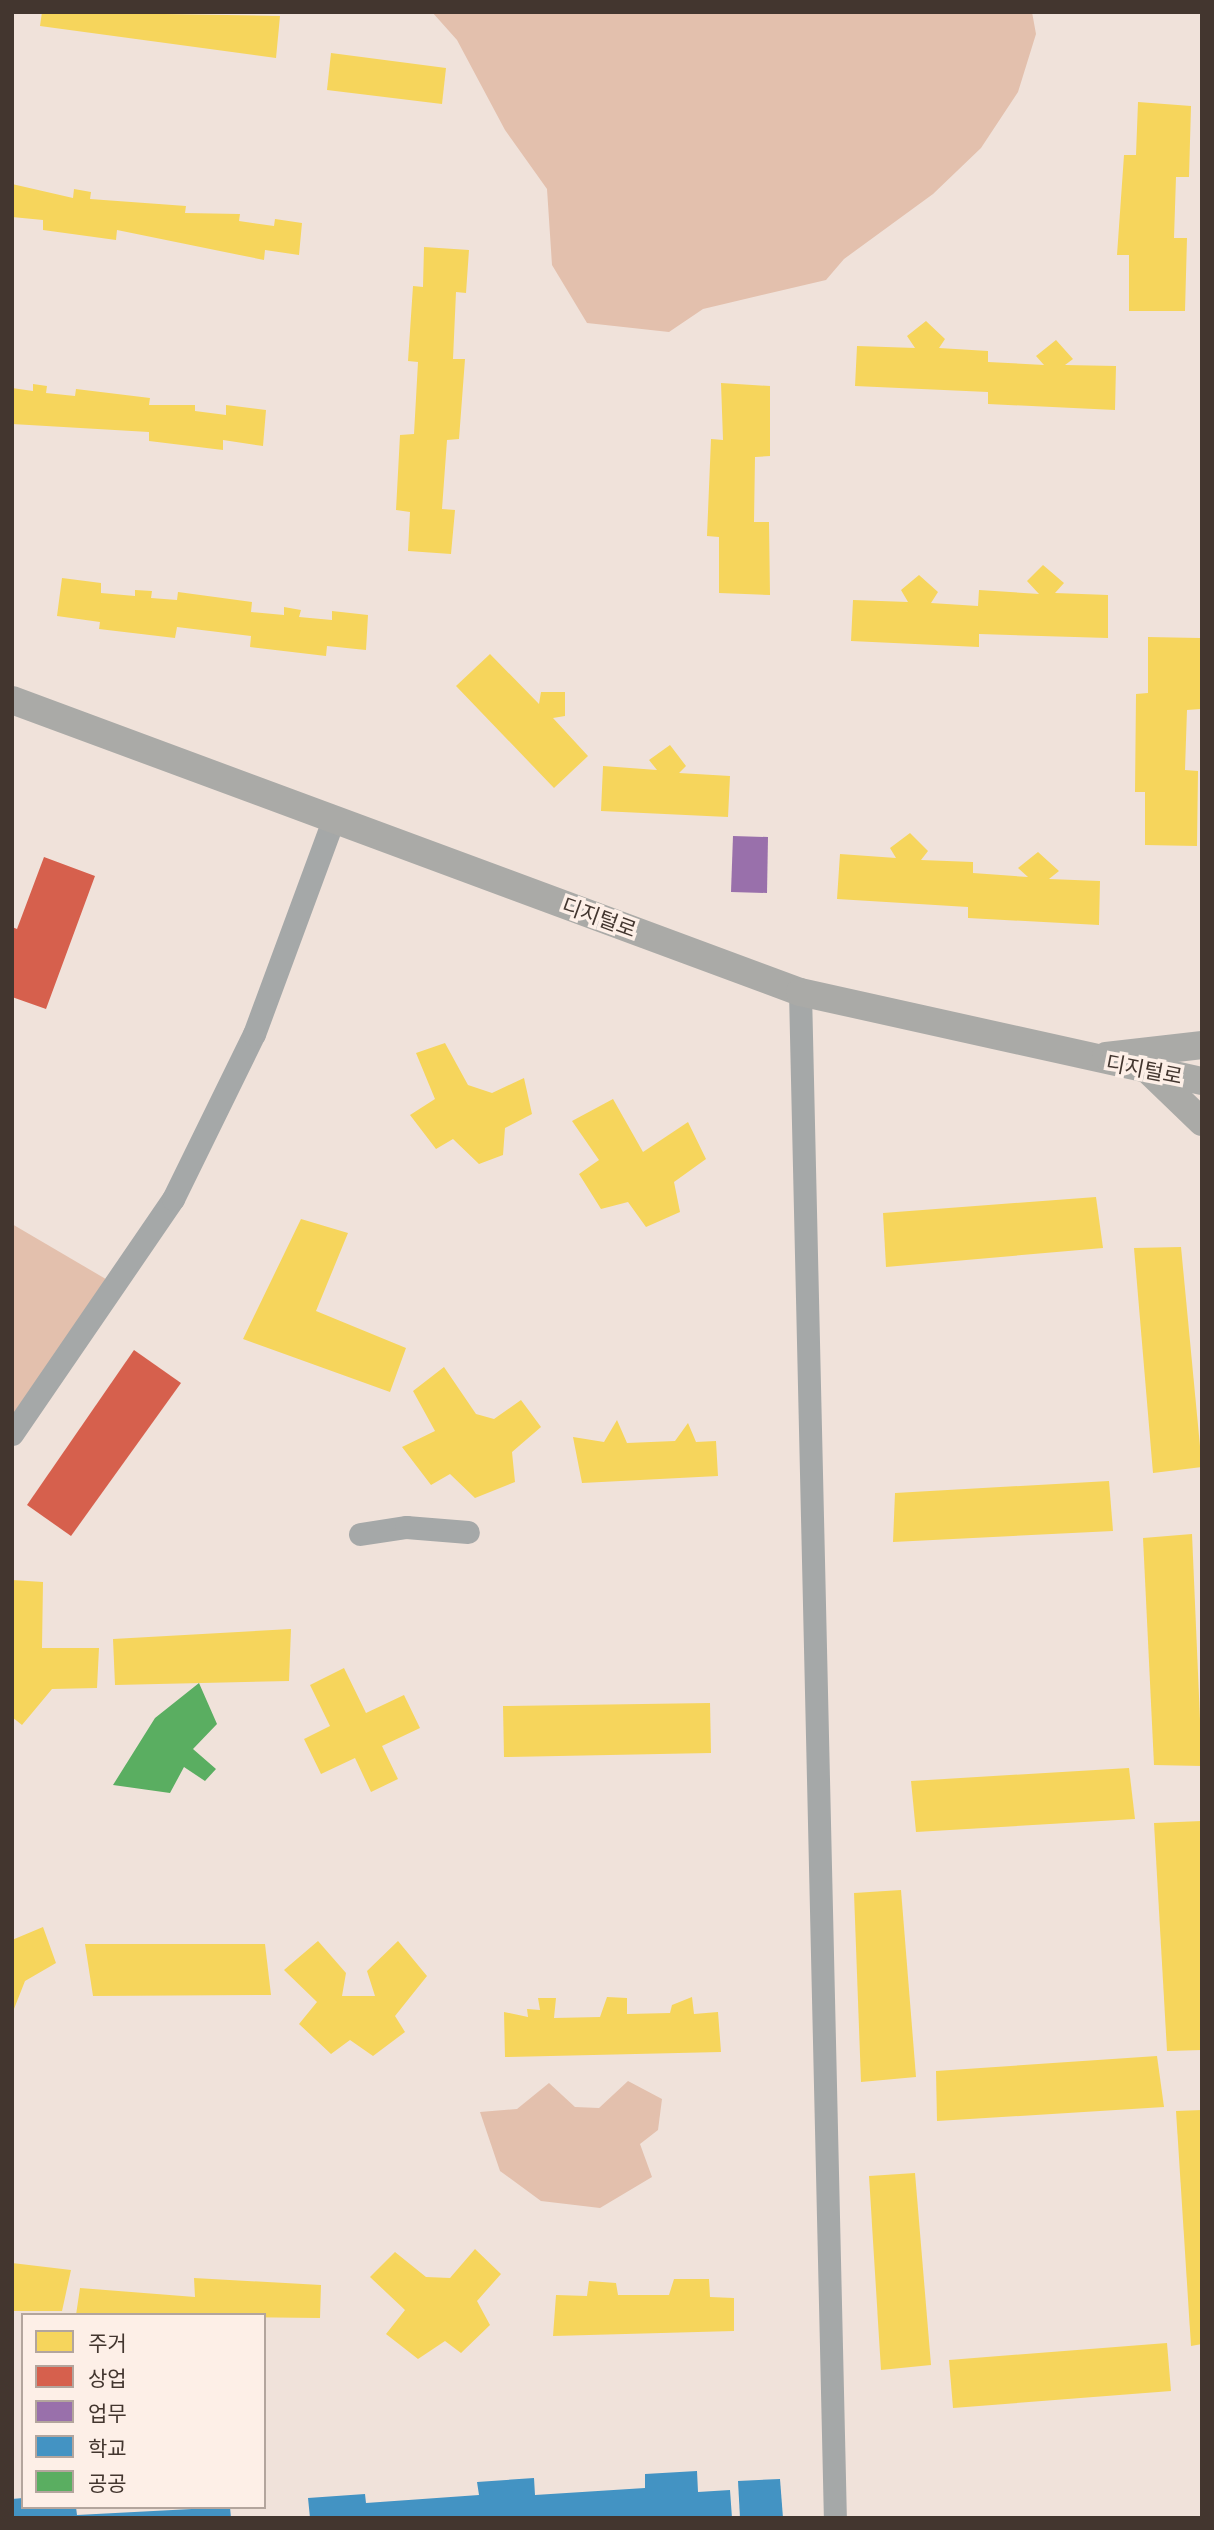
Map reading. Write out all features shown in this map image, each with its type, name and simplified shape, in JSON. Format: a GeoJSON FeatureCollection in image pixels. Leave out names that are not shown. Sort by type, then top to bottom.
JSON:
{"type":"FeatureCollection","features":[{"type":"Feature","properties":{"kind":"main road","name":"디지털로"},"geometry":{"type":"LineString","coordinates":[[12,700],[332,821],[800,992],[1090,1059],[1202,1081]]}},
{"type":"Feature","properties":{"kind":"main road"},"geometry":{"type":"LineString","coordinates":[[1090,1059],[1202,1045]]}},
{"type":"Feature","properties":{"kind":"main road"},"geometry":{"type":"LineString","coordinates":[[1150,1072],[1202,1122]]}},
{"type":"Feature","properties":{"kind":"street"},"geometry":{"type":"LineString","coordinates":[[12,1434],[173,1199],[254,1034],[332,821]]}},
{"type":"Feature","properties":{"kind":"street"},"geometry":{"type":"LineString","coordinates":[[800,992],[835,2518]]}},
{"type":"Feature","properties":{"kind":"street"},"geometry":{"type":"LineString","coordinates":[[360,1534],[406,1527],[467,1532]]}},
{"type":"Feature","properties":{"kind":"shaded area"},"geometry":{"type":"Polygon","coordinates":[[[432,12],[1032,12],[1036,34],[1018,92],[981,148],[933,194],[844,259],[826,280],[703,309],[669,332],[587,323],[552,265],[547,189],[505,130],[457,40],[432,12]]]}},
{"type":"Feature","properties":{"kind":"shaded area"},"geometry":{"type":"Polygon","coordinates":[[[12,1224],[116,1285],[12,1434],[12,1224]]]}},
{"type":"Feature","properties":{"kind":"shaded area"},"geometry":{"type":"Polygon","coordinates":[[[628,2081],[662,2099],[658,2130],[640,2144],[652,2177],[600,2208],[541,2201],[500,2171],[480,2112],[517,2109],[549,2083],[575,2107],[599,2108],[628,2081]]]}},
{"type":"Feature","properties":{"kind":"building: 주거"},"geometry":{"type":"Polygon","coordinates":[[[42,12],[280,16],[276,58],[40,26],[42,12]]]}},
{"type":"Feature","properties":{"kind":"building: 주거"},"geometry":{"type":"Polygon","coordinates":[[[331,53],[446,68],[442,104],[327,90],[331,53]]]}},
{"type":"Feature","properties":{"kind":"building: 주거"},"geometry":{"type":"Polygon","coordinates":[[[1138,102],[1191,106],[1189,177],[1176,177],[1174,238],[1187,238],[1185,311],[1129,311],[1129,255],[1117,255],[1124,155],[1136,155],[1138,102]]]}},
{"type":"Feature","properties":{"kind":"building: 주거"},"geometry":{"type":"Polygon","coordinates":[[[12,184],[73,198],[74,189],[91,192],[90,199],[186,206],[185,213],[240,214],[239,221],[274,226],[275,219],[302,223],[299,255],[265,250],[264,260],[117,230],[116,240],[43,230],[43,220],[12,217],[12,184]]]}},
{"type":"Feature","properties":{"kind":"building: 주거"},"geometry":{"type":"Polygon","coordinates":[[[424,247],[469,250],[466,293],[456,292],[453,359],[465,359],[459,439],[447,440],[442,509],[455,510],[451,554],[408,551],[410,512],[396,510],[400,435],[414,434],[418,362],[408,361],[413,286],[423,287],[424,247]]]}},
{"type":"Feature","properties":{"kind":"building: 주거"},"geometry":{"type":"Polygon","coordinates":[[[926,321],[945,339],[939,348],[988,351],[988,362],[1044,365],[1036,356],[1056,340],[1073,359],[1065,365],[1116,366],[1115,410],[988,404],[988,392],[855,386],[857,346],[915,348],[907,336],[926,321]]]}},
{"type":"Feature","properties":{"kind":"building: 주거"},"geometry":{"type":"Polygon","coordinates":[[[721,383],[770,386],[770,456],[755,457],[754,522],[769,522],[770,595],[719,593],[719,537],[707,536],[711,439],[723,440],[721,383]]]}},
{"type":"Feature","properties":{"kind":"building: 주거"},"geometry":{"type":"Polygon","coordinates":[[[33,384],[47,386],[46,393],[75,396],[76,389],[150,398],[149,405],[195,405],[195,411],[226,415],[226,405],[266,410],[263,446],[223,440],[223,450],[149,441],[149,432],[12,424],[12,388],[33,391],[33,384]]]}},
{"type":"Feature","properties":{"kind":"building: 주거"},"geometry":{"type":"Polygon","coordinates":[[[1043,565],[1064,583],[1055,593],[1108,595],[1108,638],[979,634],[979,647],[851,641],[853,600],[908,602],[901,590],[919,575],[938,592],[931,603],[978,606],[979,590],[1039,594],[1027,581],[1043,565]]]}},
{"type":"Feature","properties":{"kind":"building: 주거"},"geometry":{"type":"Polygon","coordinates":[[[62,578],[101,583],[101,593],[135,596],[135,590],[152,591],[151,598],[177,600],[178,592],[252,602],[251,612],[284,615],[284,607],[301,610],[299,617],[332,620],[332,611],[368,615],[366,650],[327,646],[326,656],[250,647],[251,636],[177,627],[175,638],[99,629],[100,622],[57,616],[62,578]]]}},
{"type":"Feature","properties":{"kind":"building: 주거"},"geometry":{"type":"Polygon","coordinates":[[[1148,637],[1200,638],[1201,709],[1187,710],[1185,770],[1198,771],[1197,846],[1145,845],[1145,792],[1135,792],[1136,694],[1148,693],[1148,637]]]}},
{"type":"Feature","properties":{"kind":"building: 주거"},"geometry":{"type":"Polygon","coordinates":[[[490,654],[539,704],[541,692],[565,692],[565,716],[553,718],[588,756],[554,788],[456,686],[490,654]]]}},
{"type":"Feature","properties":{"kind":"building: 주거"},"geometry":{"type":"Polygon","coordinates":[[[670,745],[686,766],[679,773],[730,776],[728,817],[601,811],[603,766],[657,770],[649,760],[670,745]]]}},
{"type":"Feature","properties":{"kind":"building: 주거"},"geometry":{"type":"Polygon","coordinates":[[[910,833],[928,851],[921,860],[973,862],[973,873],[1028,877],[1018,868],[1038,852],[1059,871],[1049,879],[1100,881],[1099,925],[968,918],[968,907],[837,899],[840,854],[896,858],[890,848],[910,833]]]}},
{"type":"Feature","properties":{"kind":"building: 주거"},"geometry":{"type":"Polygon","coordinates":[[[445,1043],[468,1085],[492,1093],[524,1078],[532,1114],[505,1128],[503,1155],[479,1164],[453,1139],[436,1149],[410,1115],[435,1099],[416,1053],[445,1043]]]}},
{"type":"Feature","properties":{"kind":"building: 주거"},"geometry":{"type":"Polygon","coordinates":[[[613,1099],[643,1152],[688,1122],[706,1159],[674,1182],[680,1212],[646,1227],[628,1202],[601,1209],[579,1174],[599,1160],[572,1121],[613,1099]]]}},
{"type":"Feature","properties":{"kind":"building: 주거"},"geometry":{"type":"Polygon","coordinates":[[[1096,1197],[1103,1248],[886,1267],[883,1213],[1096,1197]]]}},
{"type":"Feature","properties":{"kind":"building: 주거"},"geometry":{"type":"Polygon","coordinates":[[[301,1219],[348,1233],[316,1311],[406,1348],[390,1392],[243,1339],[301,1219]]]}},
{"type":"Feature","properties":{"kind":"building: 주거"},"geometry":{"type":"Polygon","coordinates":[[[1181,1247],[1202,1467],[1153,1473],[1134,1248],[1181,1247]]]}},
{"type":"Feature","properties":{"kind":"building: 주거"},"geometry":{"type":"Polygon","coordinates":[[[444,1367],[476,1414],[494,1419],[521,1400],[541,1427],[512,1452],[515,1482],[475,1498],[450,1474],[431,1485],[402,1447],[435,1431],[413,1391],[444,1367]]]}},
{"type":"Feature","properties":{"kind":"building: 주거"},"geometry":{"type":"Polygon","coordinates":[[[617,1420],[627,1443],[675,1441],[688,1423],[696,1442],[716,1441],[718,1476],[582,1483],[573,1437],[604,1442],[617,1420]]]}},
{"type":"Feature","properties":{"kind":"building: 주거"},"geometry":{"type":"Polygon","coordinates":[[[1109,1481],[1113,1531],[893,1542],[895,1493],[1109,1481]]]}},
{"type":"Feature","properties":{"kind":"building: 주거"},"geometry":{"type":"Polygon","coordinates":[[[1192,1534],[1202,1766],[1154,1765],[1143,1538],[1192,1534]]]}},
{"type":"Feature","properties":{"kind":"building: 주거"},"geometry":{"type":"Polygon","coordinates":[[[12,1580],[43,1582],[42,1648],[99,1648],[97,1688],[52,1689],[22,1725],[12,1717],[12,1580]]]}},
{"type":"Feature","properties":{"kind":"building: 주거"},"geometry":{"type":"Polygon","coordinates":[[[291,1629],[289,1681],[115,1685],[113,1639],[291,1629]]]}},
{"type":"Feature","properties":{"kind":"building: 주거"},"geometry":{"type":"Polygon","coordinates":[[[344,1668],[366,1713],[404,1695],[420,1728],[382,1746],[398,1779],[371,1792],[355,1758],[321,1774],[304,1739],[330,1726],[310,1685],[344,1668]]]}},
{"type":"Feature","properties":{"kind":"building: 주거"},"geometry":{"type":"Polygon","coordinates":[[[710,1703],[711,1753],[504,1757],[503,1706],[710,1703]]]}},
{"type":"Feature","properties":{"kind":"building: 주거"},"geometry":{"type":"Polygon","coordinates":[[[1129,1768],[1135,1819],[916,1832],[911,1781],[1129,1768]]]}},
{"type":"Feature","properties":{"kind":"building: 주거"},"geometry":{"type":"Polygon","coordinates":[[[1202,1821],[1202,2050],[1167,2051],[1154,1823],[1202,1821]]]}},
{"type":"Feature","properties":{"kind":"building: 주거"},"geometry":{"type":"Polygon","coordinates":[[[901,1890],[916,2077],[861,2082],[854,1893],[901,1890]]]}},
{"type":"Feature","properties":{"kind":"building: 주거"},"geometry":{"type":"Polygon","coordinates":[[[43,1927],[56,1963],[25,1981],[12,2014],[12,1940],[43,1927]]]}},
{"type":"Feature","properties":{"kind":"building: 주거"},"geometry":{"type":"Polygon","coordinates":[[[318,1941],[346,1973],[342,1996],[375,1996],[367,1971],[398,1941],[427,1976],[395,2016],[405,2032],[373,2056],[350,2040],[331,2054],[299,2024],[317,2002],[284,1970],[318,1941]]]}},
{"type":"Feature","properties":{"kind":"building: 주거"},"geometry":{"type":"Polygon","coordinates":[[[85,1944],[265,1944],[271,1995],[93,1996],[85,1944]]]}},
{"type":"Feature","properties":{"kind":"building: 주거"},"geometry":{"type":"Polygon","coordinates":[[[607,1997],[627,1998],[627,2014],[670,2013],[672,2005],[692,1997],[694,2014],[718,2012],[721,2052],[505,2057],[504,2012],[528,2017],[527,2009],[540,2010],[538,1998],[556,1998],[554,2018],[600,2017],[607,1997]]]}},
{"type":"Feature","properties":{"kind":"building: 주거"},"geometry":{"type":"Polygon","coordinates":[[[1157,2056],[1164,2107],[937,2121],[936,2071],[1157,2056]]]}},
{"type":"Feature","properties":{"kind":"building: 주거"},"geometry":{"type":"Polygon","coordinates":[[[1202,2110],[1202,2344],[1191,2346],[1176,2111],[1202,2110]]]}},
{"type":"Feature","properties":{"kind":"building: 주거"},"geometry":{"type":"Polygon","coordinates":[[[915,2173],[931,2365],[881,2370],[869,2176],[915,2173]]]}},
{"type":"Feature","properties":{"kind":"building: 주거"},"geometry":{"type":"Polygon","coordinates":[[[475,2249],[501,2274],[477,2301],[490,2325],[461,2353],[445,2341],[418,2359],[386,2334],[405,2310],[370,2277],[395,2252],[426,2277],[450,2278],[475,2249]]]}},
{"type":"Feature","properties":{"kind":"building: 주거"},"geometry":{"type":"Polygon","coordinates":[[[12,2263],[71,2270],[62,2311],[12,2311],[12,2263]]]}},
{"type":"Feature","properties":{"kind":"building: 주거"},"geometry":{"type":"Polygon","coordinates":[[[194,2278],[321,2285],[320,2318],[266,2317],[266,2313],[76,2313],[80,2288],[195,2297],[194,2278]]]}},
{"type":"Feature","properties":{"kind":"building: 주거"},"geometry":{"type":"Polygon","coordinates":[[[674,2279],[709,2279],[710,2297],[734,2298],[734,2331],[553,2336],[556,2295],[587,2296],[589,2281],[616,2283],[618,2295],[669,2295],[674,2279]]]}},
{"type":"Feature","properties":{"kind":"building: 주거"},"geometry":{"type":"Polygon","coordinates":[[[1167,2343],[1171,2391],[953,2408],[949,2360],[1167,2343]]]}},
{"type":"Feature","properties":{"kind":"building: 상업"},"geometry":{"type":"Polygon","coordinates":[[[44,857],[95,876],[46,1009],[12,997],[12,927],[17,929],[44,857]]]}},
{"type":"Feature","properties":{"kind":"building: 상업"},"geometry":{"type":"Polygon","coordinates":[[[134,1350],[181,1383],[71,1536],[27,1505],[134,1350]]]}},
{"type":"Feature","properties":{"kind":"building: 업무"},"geometry":{"type":"Polygon","coordinates":[[[733,836],[768,837],[767,893],[731,892],[733,836]]]}},
{"type":"Feature","properties":{"kind":"building: 학교"},"geometry":{"type":"Polygon","coordinates":[[[697,2471],[698,2492],[730,2490],[732,2518],[310,2518],[308,2498],[365,2494],[366,2503],[479,2495],[477,2482],[534,2478],[535,2495],[645,2488],[645,2474],[697,2471]]]}},
{"type":"Feature","properties":{"kind":"building: 학교"},"geometry":{"type":"Polygon","coordinates":[[[780,2479],[783,2518],[740,2518],[738,2481],[780,2479]]]}},
{"type":"Feature","properties":{"kind":"building: 학교"},"geometry":{"type":"Polygon","coordinates":[[[21,2498],[21,2509],[76,2509],[77,2515],[230,2509],[231,2518],[12,2518],[12,2499],[21,2498]]]}},
{"type":"Feature","properties":{"kind":"building: 공공"},"geometry":{"type":"Polygon","coordinates":[[[199,1683],[217,1724],[193,1749],[216,1769],[205,1781],[184,1767],[170,1793],[113,1785],[155,1718],[199,1683]]]}}]}
